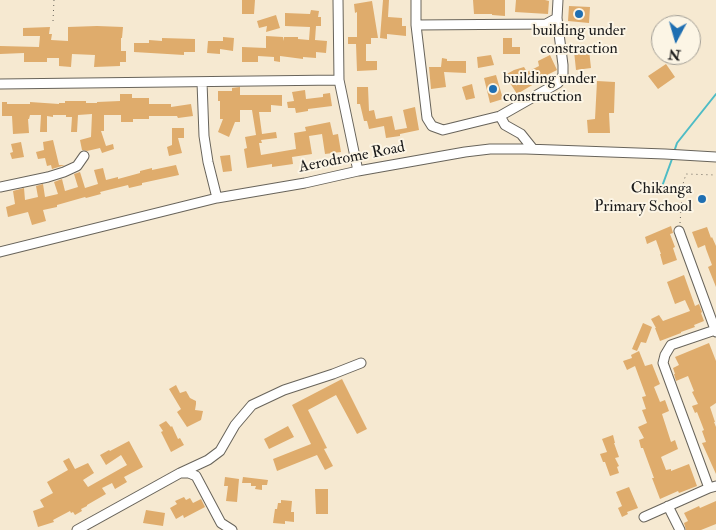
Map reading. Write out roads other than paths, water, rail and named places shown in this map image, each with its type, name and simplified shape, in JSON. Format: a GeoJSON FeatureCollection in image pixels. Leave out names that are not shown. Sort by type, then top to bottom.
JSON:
{"type":"FeatureCollection","features":[{"type":"Feature","properties":{"kind":"street"},"geometry":{"type":"LineString","coordinates":[[338,0],[340,80],[358,171]]}},
{"type":"Feature","properties":{"kind":"street"},"geometry":{"type":"LineString","coordinates":[[416,0],[416,25],[427,118],[432,126],[443,130],[500,116],[558,83],[563,74],[564,65],[557,18],[558,0]]}},
{"type":"Feature","properties":{"kind":"street"},"geometry":{"type":"LineString","coordinates":[[416,25],[546,24],[557,18]]}},
{"type":"Feature","properties":{"kind":"street"},"geometry":{"type":"LineString","coordinates":[[0,84],[340,80]]}},
{"type":"Feature","properties":{"kind":"street"},"geometry":{"type":"LineString","coordinates":[[202,82],[204,136],[217,198]]}},
{"type":"Feature","properties":{"kind":"street"},"geometry":{"type":"LineString","coordinates":[[500,116],[505,125],[522,134],[533,149]]}},
{"type":"Feature","properties":{"kind":"street","name":"Aerodrome Road"},"geometry":{"type":"LineString","coordinates":[[0,252],[217,198],[465,152],[490,149],[533,149],[716,157]]}},
{"type":"Feature","properties":{"kind":"street"},"geometry":{"type":"LineString","coordinates":[[0,187],[64,172],[77,166],[84,156]]}},
{"type":"Feature","properties":{"kind":"street"},"geometry":{"type":"LineString","coordinates":[[644,517],[712,487],[662,363],[671,345],[716,331],[679,231]]}},
{"type":"Feature","properties":{"kind":"street"},"geometry":{"type":"LineString","coordinates":[[77,530],[220,452],[235,425],[252,404],[284,390],[361,363]]}},
{"type":"Feature","properties":{"kind":"street"},"geometry":{"type":"LineString","coordinates":[[180,473],[196,476],[221,524],[232,530]]}},
{"type":"Feature","properties":{"kind":"street"},"geometry":{"type":"LineString","coordinates":[[668,506],[680,530]]}},
{"type":"Feature","properties":{"kind":"waterway"},"geometry":{"type":"LineString","coordinates":[[674,152],[677,143],[716,94]]}},
{"type":"Feature","properties":{"kind":"waterway"},"geometry":{"type":"LineString","coordinates":[[660,192],[672,159]]}},
{"type":"Feature","properties":{"kind":"place","name":"building under constraction"},"geometry":{"type":"Point","coordinates":[579,14]}},
{"type":"Feature","properties":{"kind":"place","name":"building under construction"},"geometry":{"type":"Point","coordinates":[493,89]}},
{"type":"Feature","properties":{"kind":"place","name":"Chikanga Primary School"},"geometry":{"type":"Point","coordinates":[702,199]}}]}
